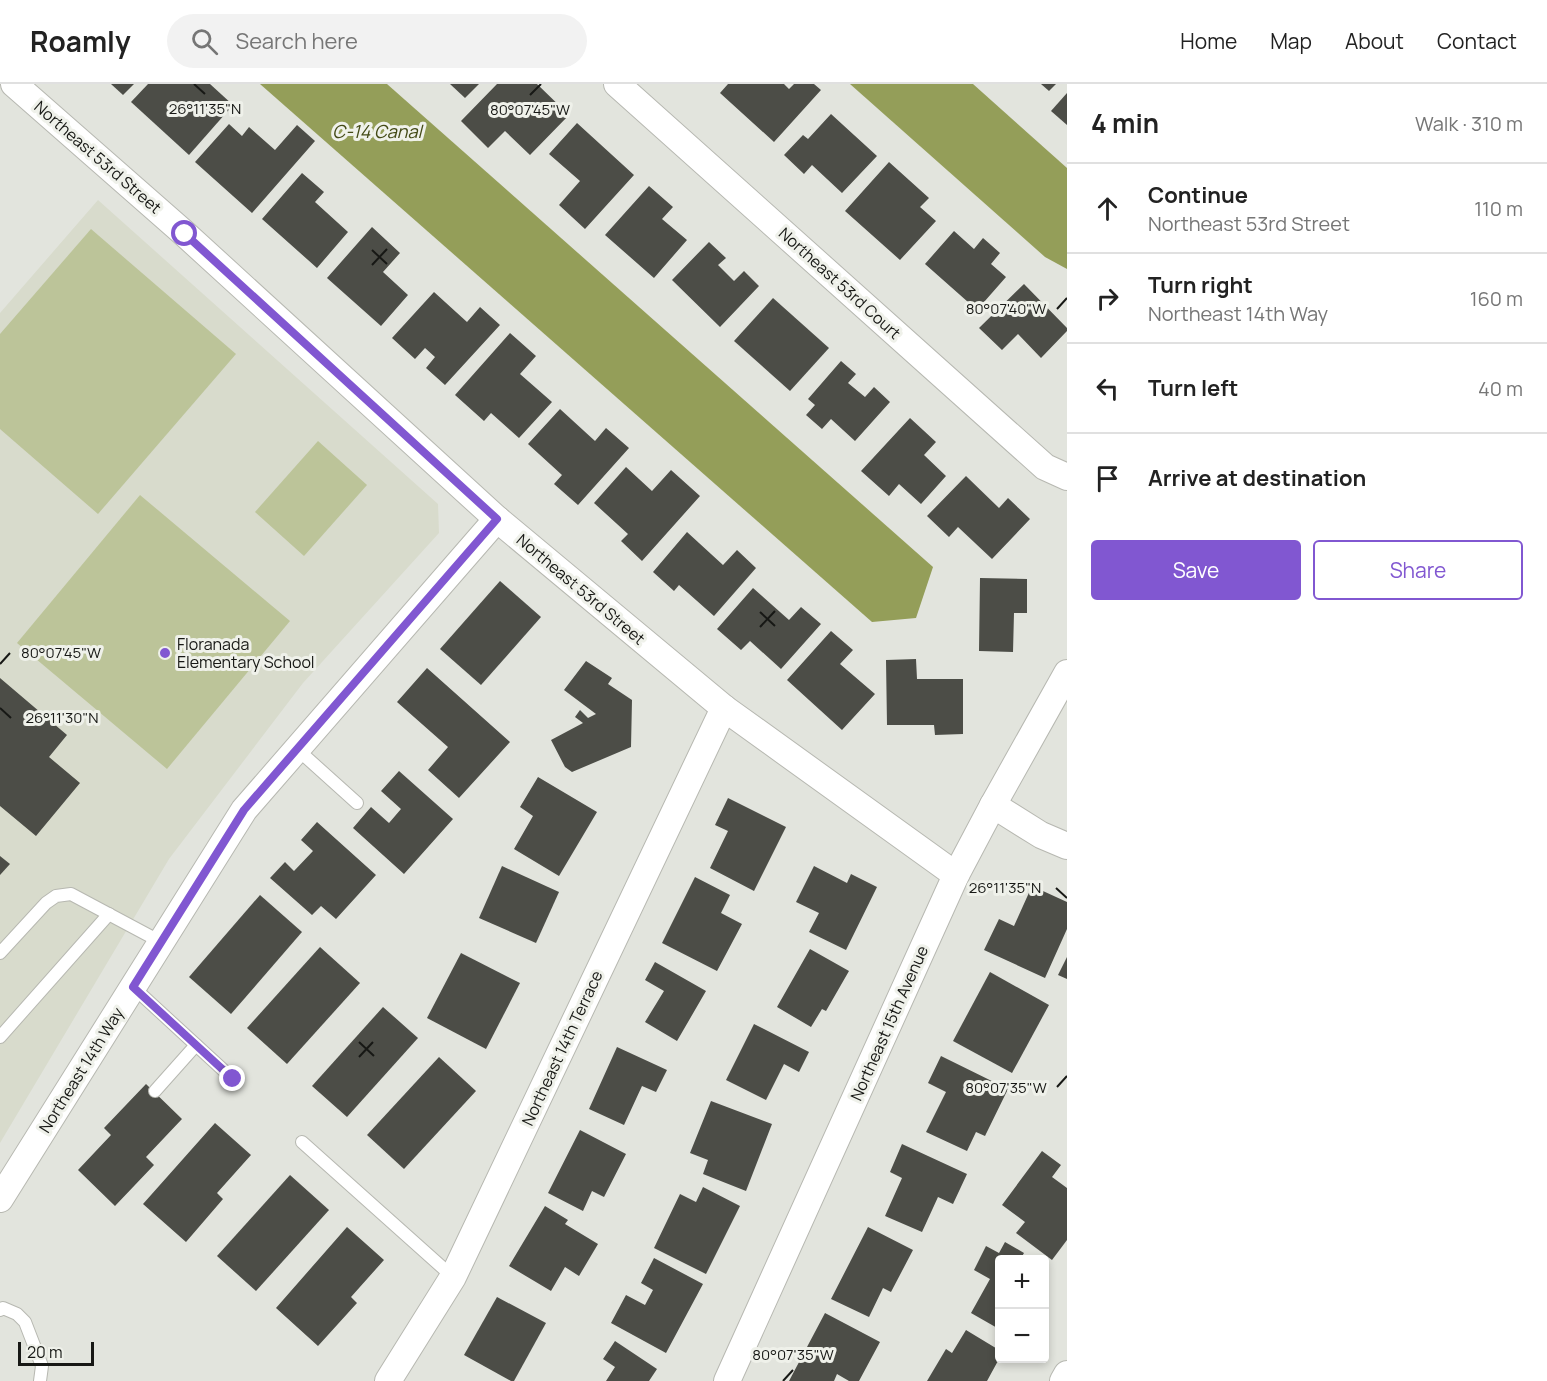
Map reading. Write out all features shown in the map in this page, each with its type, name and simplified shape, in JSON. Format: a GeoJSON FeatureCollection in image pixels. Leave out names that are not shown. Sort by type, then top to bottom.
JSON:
{"type":"FeatureCollection","features":[{"type":"Feature","properties":{"kind":"street","name":"Northeast 53rd Street"},"geometry":{"type":"LineString","coordinates":[[14,84],[185,234],[497,519],[724,708],[956,874]]}},
{"type":"Feature","properties":{"kind":"street","name":"Northeast 53rd Court"},"geometry":{"type":"LineString","coordinates":[[617,84],[1045,467],[1067,477]]}},
{"type":"Feature","properties":{"kind":"street","name":"Northeast 14th Way"},"geometry":{"type":"LineString","coordinates":[[0,1198],[244,810],[497,519]]}},
{"type":"Feature","properties":{"kind":"street","name":"Northeast 15th Avenue"},"geometry":{"type":"LineString","coordinates":[[727,1381],[956,874],[1067,673]]}},
{"type":"Feature","properties":{"kind":"street","name":"Northeast 14th Terrace"},"geometry":{"type":"LineString","coordinates":[[388,1381],[453,1277],[724,708]]}},
{"type":"Feature","properties":{"kind":"street"},"geometry":{"type":"LineString","coordinates":[[993,805],[1041,835],[1067,846]]}},
{"type":"Feature","properties":{"kind":"street"},"geometry":{"type":"LineString","coordinates":[[1063,1381],[1067,1374]]}},
{"type":"Feature","properties":{"kind":"lane"},"geometry":{"type":"LineString","coordinates":[[297,749],[357,803]]}},
{"type":"Feature","properties":{"kind":"lane"},"geometry":{"type":"LineString","coordinates":[[0,953],[46,903],[56,896],[71,894],[161,942]]}},
{"type":"Feature","properties":{"kind":"lane"},"geometry":{"type":"LineString","coordinates":[[0,1037],[109,914]]}},
{"type":"Feature","properties":{"kind":"lane"},"geometry":{"type":"LineString","coordinates":[[133,987],[233,1079]]}},
{"type":"Feature","properties":{"kind":"lane"},"geometry":{"type":"LineString","coordinates":[[154,1091],[196,1045]]}},
{"type":"Feature","properties":{"kind":"lane"},"geometry":{"type":"LineString","coordinates":[[302,1142],[453,1277]]}},
{"type":"Feature","properties":{"kind":"lane"},"geometry":{"type":"LineString","coordinates":[[0,1310],[3,1308],[17,1314],[25,1323],[42,1366],[40,1381]]}},
{"type":"Feature","properties":{"kind":"shaded area","name":"Floranada Elementary School"},"geometry":{"type":"Polygon","coordinates":[[[98,200],[438,504],[439,533],[303,683],[169,859],[0,1143],[0,313],[98,200]]]}},
{"type":"Feature","properties":{"kind":"shaded area"},"geometry":{"type":"Polygon","coordinates":[[[91,229],[236,354],[98,514],[0,429],[0,334],[91,229]]]}},
{"type":"Feature","properties":{"kind":"shaded area"},"geometry":{"type":"Polygon","coordinates":[[[318,441],[367,485],[304,556],[255,512],[318,441]]]}},
{"type":"Feature","properties":{"kind":"shaded area"},"geometry":{"type":"Polygon","coordinates":[[[140,495],[290,621],[167,769],[17,643],[140,495]]]}},
{"type":"Feature","properties":{"kind":"water","name":"C-14 Canal"},"geometry":{"type":"Polygon","coordinates":[[[260,84],[387,84],[933,567],[916,618],[872,622],[260,84]]]}},
{"type":"Feature","properties":{"kind":"water"},"geometry":{"type":"Polygon","coordinates":[[[850,84],[973,84],[1067,168],[1067,269],[1045,257],[850,84]]]}},
{"type":"Feature","properties":{"kind":"building"},"geometry":{"type":"Polygon","coordinates":[[[111,84],[134,84],[123,95],[111,84]]]}},
{"type":"Feature","properties":{"kind":"building"},"geometry":{"type":"Polygon","coordinates":[[[148,84],[210,84],[233,105],[189,155],[131,102],[148,84]]]}},
{"type":"Feature","properties":{"kind":"building"},"geometry":{"type":"Polygon","coordinates":[[[450,84],[479,84],[465,98],[450,84]]]}},
{"type":"Feature","properties":{"kind":"building"},"geometry":{"type":"Polygon","coordinates":[[[497,84],[537,84],[569,115],[530,155],[505,131],[488,148],[461,121],[497,84]]]}},
{"type":"Feature","properties":{"kind":"building"},"geometry":{"type":"Polygon","coordinates":[[[728,84],[784,84],[789,89],[794,84],[814,84],[821,90],[774,142],[720,93],[728,84]]]}},
{"type":"Feature","properties":{"kind":"building"},"geometry":{"type":"Polygon","coordinates":[[[1041,84],[1056,84],[1049,91],[1041,84]]]}},
{"type":"Feature","properties":{"kind":"building"},"geometry":{"type":"Polygon","coordinates":[[[1067,93],[1067,125],[1051,111],[1067,93]]]}},
{"type":"Feature","properties":{"kind":"building"},"geometry":{"type":"Polygon","coordinates":[[[831,114],[877,156],[842,193],[812,165],[804,174],[784,155],[803,135],[808,139],[831,114]]]}},
{"type":"Feature","properties":{"kind":"building"},"geometry":{"type":"Polygon","coordinates":[[[577,123],[634,175],[585,229],[559,205],[580,181],[549,154],[577,123]]]}},
{"type":"Feature","properties":{"kind":"building"},"geometry":{"type":"Polygon","coordinates":[[[229,124],[242,136],[249,127],[275,150],[297,125],[315,141],[252,213],[195,162],[229,124]]]}},
{"type":"Feature","properties":{"kind":"building"},"geometry":{"type":"Polygon","coordinates":[[[889,162],[929,198],[920,207],[936,221],[900,260],[845,211],[889,162]]]}},
{"type":"Feature","properties":{"kind":"building"},"geometry":{"type":"Polygon","coordinates":[[[302,173],[324,192],[315,202],[348,232],[317,268],[262,219],[302,173]]]}},
{"type":"Feature","properties":{"kind":"building"},"geometry":{"type":"Polygon","coordinates":[[[649,186],[673,207],[662,219],[687,240],[654,278],[605,235],[649,186]]]}},
{"type":"Feature","properties":{"kind":"building"},"geometry":{"type":"Polygon","coordinates":[[[372,227],[400,253],[383,272],[408,295],[381,326],[327,278],[372,227]]]}},
{"type":"Feature","properties":{"kind":"building"},"geometry":{"type":"Polygon","coordinates":[[[954,231],[974,249],[983,238],[1000,253],[991,264],[1006,277],[977,310],[925,264],[954,231]]]}},
{"type":"Feature","properties":{"kind":"building"},"geometry":{"type":"Polygon","coordinates":[[[709,242],[726,258],[718,265],[734,281],[744,271],[759,286],[720,327],[672,280],[709,242]]]}},
{"type":"Feature","properties":{"kind":"building"},"geometry":{"type":"Polygon","coordinates":[[[1024,284],[1067,328],[1067,331],[1041,358],[1018,334],[1002,350],[979,328],[1024,284]]]}},
{"type":"Feature","properties":{"kind":"building"},"geometry":{"type":"Polygon","coordinates":[[[434,292],[467,322],[480,307],[500,325],[445,385],[426,368],[435,357],[425,348],[415,359],[392,338],[434,292]]]}},
{"type":"Feature","properties":{"kind":"building"},"geometry":{"type":"Polygon","coordinates":[[[773,298],[829,348],[790,391],[734,341],[773,298]]]}},
{"type":"Feature","properties":{"kind":"building"},"geometry":{"type":"Polygon","coordinates":[[[510,333],[536,356],[520,374],[552,402],[519,438],[491,413],[484,421],[455,395],[510,333]]]}},
{"type":"Feature","properties":{"kind":"building"},"geometry":{"type":"Polygon","coordinates":[[[841,361],[856,374],[848,383],[865,397],[874,387],[890,402],[855,441],[831,419],[822,429],[806,415],[815,405],[808,399],[841,361]]]}},
{"type":"Feature","properties":{"kind":"building"},"geometry":{"type":"Polygon","coordinates":[[[560,409],[595,441],[606,428],[629,448],[578,505],[554,484],[562,475],[528,444],[560,409]]]}},
{"type":"Feature","properties":{"kind":"building"},"geometry":{"type":"Polygon","coordinates":[[[910,418],[936,442],[924,455],[946,476],[921,504],[899,484],[889,496],[861,471],[910,418]]]}},
{"type":"Feature","properties":{"kind":"building"},"geometry":{"type":"Polygon","coordinates":[[[626,467],[652,491],[671,470],[700,496],[642,561],[621,541],[628,534],[594,503],[626,467]]]}},
{"type":"Feature","properties":{"kind":"building"},"geometry":{"type":"Polygon","coordinates":[[[966,476],[999,508],[1008,498],[1030,519],[992,559],[958,527],[949,537],[927,516],[966,476]]]}},
{"type":"Feature","properties":{"kind":"building"},"geometry":{"type":"Polygon","coordinates":[[[687,532],[723,565],[737,550],[756,568],[714,616],[679,585],[674,591],[653,572],[687,532]]]}},
{"type":"Feature","properties":{"kind":"building"},"geometry":{"type":"Polygon","coordinates":[[[980,578],[1027,579],[1027,613],[1014,613],[1013,652],[979,651],[980,578]]]}},
{"type":"Feature","properties":{"kind":"building"},"geometry":{"type":"Polygon","coordinates":[[[500,581],[541,617],[481,685],[440,649],[500,581]]]}},
{"type":"Feature","properties":{"kind":"building"},"geometry":{"type":"Polygon","coordinates":[[[753,588],[789,620],[801,607],[821,624],[781,669],[750,641],[741,650],[717,629],[753,588]]]}},
{"type":"Feature","properties":{"kind":"building"},"geometry":{"type":"Polygon","coordinates":[[[831,631],[853,650],[840,664],[875,694],[842,730],[787,680],[831,631]]]}},
{"type":"Feature","properties":{"kind":"building"},"geometry":{"type":"Polygon","coordinates":[[[916,659],[917,679],[963,679],[963,734],[935,735],[934,725],[887,725],[886,660],[916,659]]]}},
{"type":"Feature","properties":{"kind":"building"},"geometry":{"type":"Polygon","coordinates":[[[586,661],[612,678],[608,684],[632,700],[631,747],[572,772],[565,767],[551,740],[583,723],[575,717],[580,710],[588,718],[596,714],[564,690],[586,661]]]}},
{"type":"Feature","properties":{"kind":"building"},"geometry":{"type":"Polygon","coordinates":[[[427,668],[510,742],[459,798],[428,770],[448,747],[397,702],[427,668]]]}},
{"type":"Feature","properties":{"kind":"building"},"geometry":{"type":"Polygon","coordinates":[[[0,678],[67,735],[49,757],[80,783],[36,836],[0,806],[0,678]]]}},
{"type":"Feature","properties":{"kind":"building"},"geometry":{"type":"Polygon","coordinates":[[[399,771],[453,819],[404,874],[353,828],[371,807],[389,823],[401,809],[381,791],[399,771]]]}},
{"type":"Feature","properties":{"kind":"building"},"geometry":{"type":"Polygon","coordinates":[[[538,777],[597,812],[559,876],[514,849],[533,816],[520,807],[538,777]]]}},
{"type":"Feature","properties":{"kind":"building"},"geometry":{"type":"Polygon","coordinates":[[[728,798],[786,827],[754,891],[710,868],[728,831],[715,825],[728,798]]]}},
{"type":"Feature","properties":{"kind":"building"},"geometry":{"type":"Polygon","coordinates":[[[317,822],[376,875],[336,919],[321,906],[312,915],[270,878],[285,862],[294,871],[313,851],[301,840],[317,822]]]}},
{"type":"Feature","properties":{"kind":"building"},"geometry":{"type":"Polygon","coordinates":[[[0,856],[10,864],[0,875],[0,856]]]}},
{"type":"Feature","properties":{"kind":"building"},"geometry":{"type":"Polygon","coordinates":[[[502,866],[559,892],[536,943],[479,918],[502,866]]]}},
{"type":"Feature","properties":{"kind":"building"},"geometry":{"type":"Polygon","coordinates":[[[814,866],[847,883],[851,874],[877,887],[846,950],[809,932],[819,913],[796,902],[814,866]]]}},
{"type":"Feature","properties":{"kind":"building"},"geometry":{"type":"Polygon","coordinates":[[[695,877],[730,895],[721,913],[742,924],[717,971],[662,943],[695,877]]]}},
{"type":"Feature","properties":{"kind":"building"},"geometry":{"type":"Polygon","coordinates":[[[1032,886],[1067,902],[1067,929],[1045,978],[984,950],[999,919],[1014,926],[1032,886]]]}},
{"type":"Feature","properties":{"kind":"building"},"geometry":{"type":"Polygon","coordinates":[[[260,895],[302,932],[231,1014],[189,977],[260,895]]]}},
{"type":"Feature","properties":{"kind":"building"},"geometry":{"type":"Polygon","coordinates":[[[320,947],[360,983],[287,1064],[247,1028],[320,947]]]}},
{"type":"Feature","properties":{"kind":"building"},"geometry":{"type":"Polygon","coordinates":[[[810,949],[849,971],[826,1011],[822,1009],[811,1027],[777,1007],[810,949]]]}},
{"type":"Feature","properties":{"kind":"building"},"geometry":{"type":"Polygon","coordinates":[[[461,953],[520,983],[486,1049],[427,1018],[461,953]]]}},
{"type":"Feature","properties":{"kind":"building"},"geometry":{"type":"Polygon","coordinates":[[[1067,957],[1067,979],[1058,975],[1067,957]]]}},
{"type":"Feature","properties":{"kind":"building"},"geometry":{"type":"Polygon","coordinates":[[[655,962],[706,991],[677,1041],[645,1022],[664,991],[645,980],[655,962]]]}},
{"type":"Feature","properties":{"kind":"building"},"geometry":{"type":"Polygon","coordinates":[[[990,972],[1049,1005],[1012,1073],[953,1041],[990,972]]]}},
{"type":"Feature","properties":{"kind":"building"},"geometry":{"type":"Polygon","coordinates":[[[383,1007],[418,1038],[347,1117],[312,1086],[383,1007]]]}},
{"type":"Feature","properties":{"kind":"building"},"geometry":{"type":"Polygon","coordinates":[[[754,1024],[809,1052],[799,1072],[784,1064],[766,1100],[726,1080],[754,1024]]]}},
{"type":"Feature","properties":{"kind":"building"},"geometry":{"type":"Polygon","coordinates":[[[617,1047],[667,1070],[656,1092],[642,1086],[624,1125],[589,1109],[617,1047]]]}},
{"type":"Feature","properties":{"kind":"building"},"geometry":{"type":"Polygon","coordinates":[[[941,1056],[1008,1089],[985,1136],[976,1132],[967,1151],[926,1132],[946,1092],[928,1083],[941,1056]]]}},
{"type":"Feature","properties":{"kind":"building"},"geometry":{"type":"Polygon","coordinates":[[[439,1057],[476,1091],[404,1169],[367,1135],[439,1057]]]}},
{"type":"Feature","properties":{"kind":"building"},"geometry":{"type":"Polygon","coordinates":[[[146,1084],[182,1119],[146,1157],[154,1165],[115,1206],[78,1170],[111,1135],[104,1128],[146,1084]]]}},
{"type":"Feature","properties":{"kind":"building"},"geometry":{"type":"Polygon","coordinates":[[[711,1101],[772,1124],[746,1191],[703,1174],[708,1160],[690,1153],[711,1101]]]}},
{"type":"Feature","properties":{"kind":"building"},"geometry":{"type":"Polygon","coordinates":[[[215,1123],[251,1155],[217,1193],[223,1199],[186,1242],[143,1204],[215,1123]]]}},
{"type":"Feature","properties":{"kind":"building"},"geometry":{"type":"Polygon","coordinates":[[[580,1130],[626,1154],[604,1197],[592,1191],[583,1211],[548,1193],[580,1130]]]}},
{"type":"Feature","properties":{"kind":"building"},"geometry":{"type":"Polygon","coordinates":[[[902,1144],[967,1174],[953,1204],[938,1197],[922,1232],[885,1216],[902,1178],[890,1172],[902,1144]]]}},
{"type":"Feature","properties":{"kind":"building"},"geometry":{"type":"Polygon","coordinates":[[[1042,1151],[1061,1165],[1052,1177],[1067,1188],[1067,1240],[1052,1260],[1049,1255],[1045,1255],[1016,1233],[1025,1222],[1002,1205],[1042,1151]]]}},
{"type":"Feature","properties":{"kind":"building"},"geometry":{"type":"Polygon","coordinates":[[[290,1175],[329,1210],[256,1291],[217,1256],[290,1175]]]}},
{"type":"Feature","properties":{"kind":"building"},"geometry":{"type":"Polygon","coordinates":[[[703,1187],[740,1206],[706,1274],[654,1248],[680,1194],[696,1202],[703,1187]]]}},
{"type":"Feature","properties":{"kind":"building"},"geometry":{"type":"Polygon","coordinates":[[[545,1206],[568,1220],[565,1224],[598,1244],[579,1276],[565,1267],[551,1291],[509,1266],[545,1206]]]}},
{"type":"Feature","properties":{"kind":"building"},"geometry":{"type":"Polygon","coordinates":[[[347,1227],[384,1260],[351,1297],[357,1303],[318,1346],[276,1308],[347,1227]]]}},
{"type":"Feature","properties":{"kind":"building"},"geometry":{"type":"Polygon","coordinates":[[[868,1227],[913,1250],[891,1292],[883,1288],[869,1317],[831,1299],[868,1227]]]}},
{"type":"Feature","properties":{"kind":"building"},"geometry":{"type":"Polygon","coordinates":[[[1005,1242],[1024,1253],[1023,1255],[995,1255],[995,1327],[971,1313],[990,1279],[974,1270],[986,1246],[999,1253],[1005,1242]]]}},
{"type":"Feature","properties":{"kind":"building"},"geometry":{"type":"Polygon","coordinates":[[[654,1258],[703,1284],[666,1353],[611,1323],[626,1295],[645,1305],[653,1290],[641,1283],[654,1258]]]}},
{"type":"Feature","properties":{"kind":"building"},"geometry":{"type":"Polygon","coordinates":[[[497,1297],[546,1323],[514,1381],[464,1355],[497,1297]]]}},
{"type":"Feature","properties":{"kind":"building"},"geometry":{"type":"Polygon","coordinates":[[[825,1313],[880,1342],[859,1381],[849,1381],[837,1374],[834,1381],[789,1381],[825,1313]]]}},
{"type":"Feature","properties":{"kind":"building"},"geometry":{"type":"Polygon","coordinates":[[[966,1330],[995,1348],[995,1363],[997,1363],[987,1381],[927,1381],[946,1349],[952,1353],[966,1330]]]}},
{"type":"Feature","properties":{"kind":"building"},"geometry":{"type":"Polygon","coordinates":[[[615,1341],[657,1369],[649,1381],[606,1381],[615,1367],[603,1359],[615,1341]]]}},
{"type":"Feature","properties":{"kind":"place","name":"Floranada Elementary School"},"geometry":{"type":"Point","coordinates":[165,653]}},
{"type":"Feature","properties":{"kind":"route"},"geometry":{"type":"LineString","coordinates":[[185,234],[497,519],[244,810],[133,987],[233,1079]]}}]}
